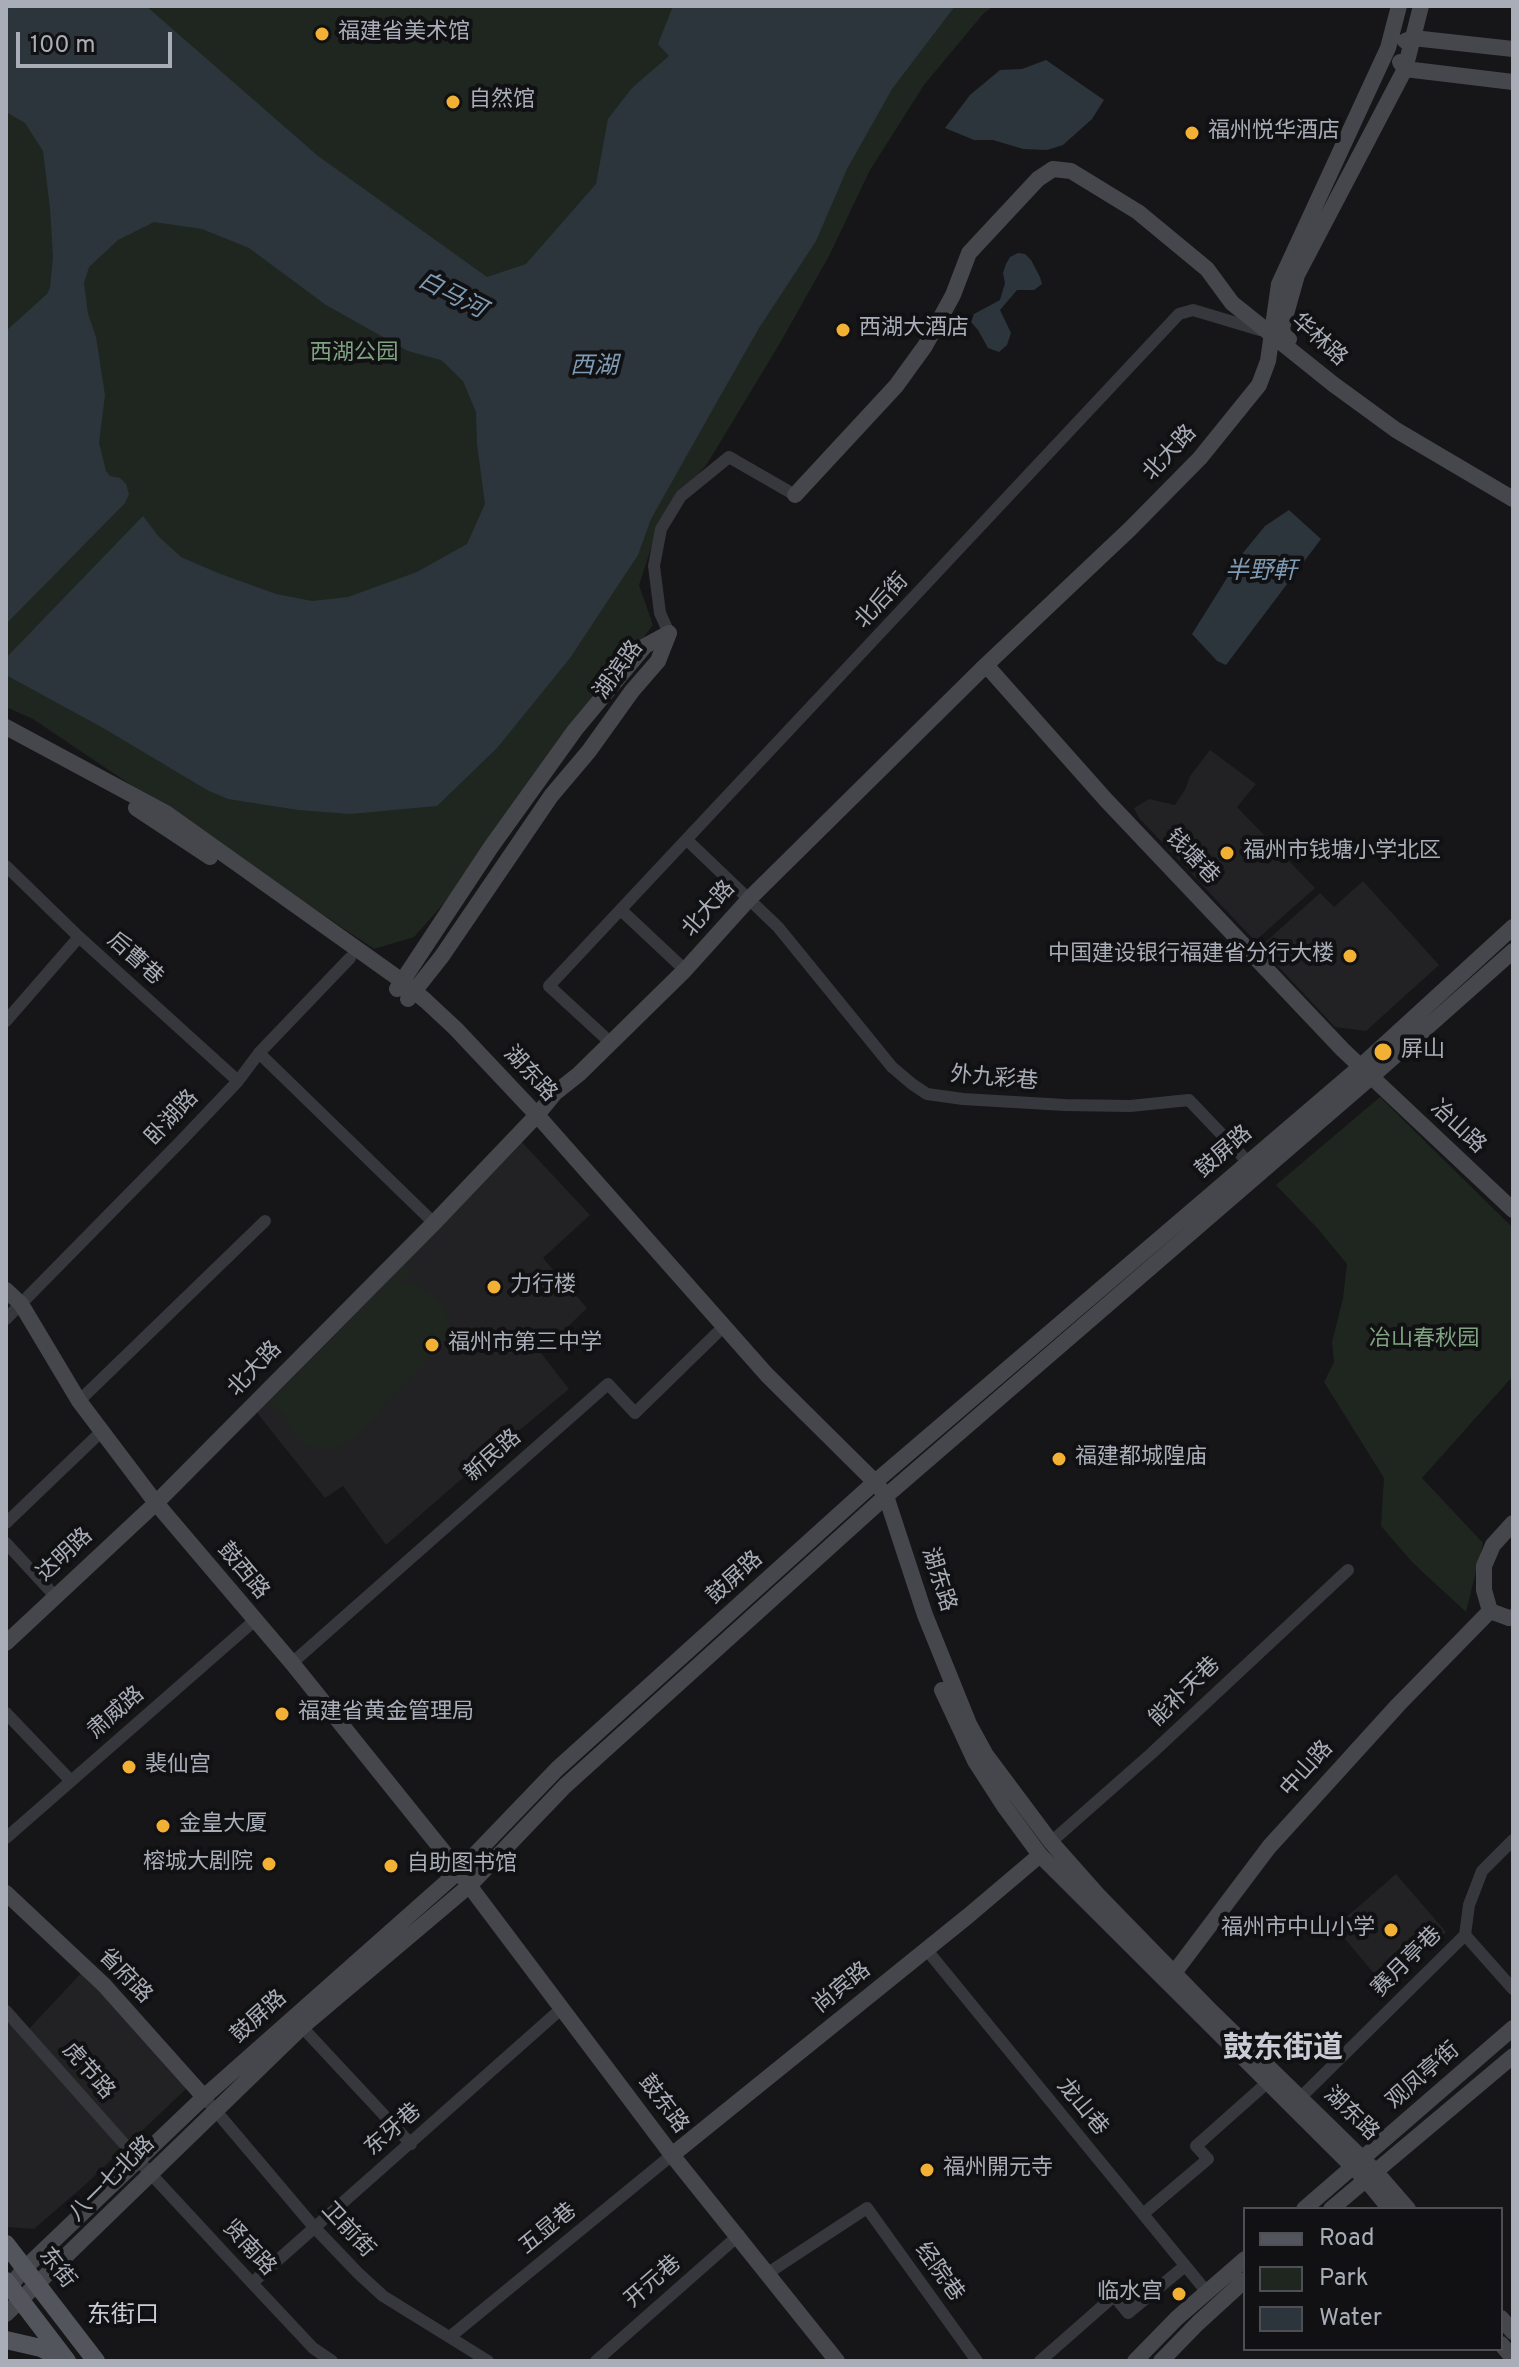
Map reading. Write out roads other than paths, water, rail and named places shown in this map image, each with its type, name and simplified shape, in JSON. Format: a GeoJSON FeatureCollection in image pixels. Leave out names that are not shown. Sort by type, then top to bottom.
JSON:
{"type":"FeatureCollection","features":[{"type":"Feature","properties":{"kind":"main road","name":"华林路"},"geometry":{"type":"LineString","coordinates":[[1276,330],[1279,284],[1388,48],[1399,6]]}},
{"type":"Feature","properties":{"kind":"main road","name":"华林路"},"geometry":{"type":"LineString","coordinates":[[1276,330],[1297,275],[1405,69],[1421,6]]}},
{"type":"Feature","properties":{"kind":"main road"},"geometry":{"type":"LineString","coordinates":[[1513,49],[1413,38],[1388,48],[1405,69],[1513,82]]}},
{"type":"Feature","properties":{"kind":"main road"},"geometry":{"type":"LineString","coordinates":[[795,495],[896,386],[925,346],[953,295],[969,253],[1038,179],[1053,169],[1071,171],[1138,212],[1207,269],[1232,303],[1276,330]]}},
{"type":"Feature","properties":{"kind":"main road","name":"华林路"},"geometry":{"type":"LineString","coordinates":[[1276,330],[1319,366],[1433,445],[1513,489]]}},
{"type":"Feature","properties":{"kind":"main road","name":"华林路"},"geometry":{"type":"LineString","coordinates":[[1276,330],[1333,384],[1396,430],[1513,499]]}},
{"type":"Feature","properties":{"kind":"main road","name":"北大路"},"geometry":{"type":"LineString","coordinates":[[156,1503],[434,1223],[555,1093],[611,1043],[685,970],[750,898],[1200,458],[1259,385],[1276,330]]}},
{"type":"Feature","properties":{"kind":"main road","name":"湖滨路"},"geometry":{"type":"LineString","coordinates":[[405,990],[491,847],[575,730],[645,646],[669,633]]}},
{"type":"Feature","properties":{"kind":"main road","name":"钱塘巷"},"geometry":{"type":"LineString","coordinates":[[986,665],[1106,800],[1365,1072]]}},
{"type":"Feature","properties":{"kind":"main road"},"geometry":{"type":"LineString","coordinates":[[6,727],[166,813],[405,990]]}},
{"type":"Feature","properties":{"kind":"main road"},"geometry":{"type":"LineString","coordinates":[[6,739],[136,807],[350,958],[405,990]]}},
{"type":"Feature","properties":{"kind":"main road","name":"鼓屏路"},"geometry":{"type":"LineString","coordinates":[[210,2103],[470,1885],[565,1786],[1365,1072],[1513,927]]}},
{"type":"Feature","properties":{"kind":"main road","name":"鼓屏路"},"geometry":{"type":"LineString","coordinates":[[11,2290],[25,2268],[144,2166],[459,1871],[557,1769],[872,1486],[1248,1162],[1365,1072],[1513,951]]}},
{"type":"Feature","properties":{"kind":"main road","name":"湖东路"},"geometry":{"type":"LineString","coordinates":[[405,990],[456,1029],[717,1333],[760,1380],[872,1486]]}},
{"type":"Feature","properties":{"kind":"main road","name":"冶山路"},"geometry":{"type":"LineString","coordinates":[[1365,1072],[1513,1210]]}},
{"type":"Feature","properties":{"kind":"main road","name":"湖东路"},"geometry":{"type":"LineString","coordinates":[[533,1119],[882,1500],[912,1613],[957,1727],[1004,1806],[1268,2082],[1406,2207]]}},
{"type":"Feature","properties":{"kind":"main road","name":"鼓西路"},"geometry":{"type":"LineString","coordinates":[[6,1290],[21,1304],[79,1401],[156,1503],[292,1663],[459,1871]]}},
{"type":"Feature","properties":{"kind":"main road","name":"达明路"},"geometry":{"type":"LineString","coordinates":[[6,1643],[156,1503]]}},
{"type":"Feature","properties":{"kind":"main road"},"geometry":{"type":"LineString","coordinates":[[1513,1523],[1493,1545],[1484,1566],[1484,1590],[1490,1611],[1513,1617]]}},
{"type":"Feature","properties":{"kind":"main road","name":"中山路"},"geometry":{"type":"LineString","coordinates":[[1174,1973],[1288,1825],[1490,1611]]}},
{"type":"Feature","properties":{"kind":"main road","name":"湖东路"},"geometry":{"type":"LineString","coordinates":[[1045,1848],[1300,2098],[1358,2163]]}},
{"type":"Feature","properties":{"kind":"main road","name":"尚宾路"},"geometry":{"type":"LineString","coordinates":[[672,2155],[1045,1848]]}},
{"type":"Feature","properties":{"kind":"main road","name":"鼓东路"},"geometry":{"type":"LineString","coordinates":[[459,1871],[672,2155],[837,2361]]}},
{"type":"Feature","properties":{"kind":"main road","name":"省府路"},"geometry":{"type":"LineString","coordinates":[[6,1893],[104,1985],[210,2103]]}},
{"type":"Feature","properties":{"kind":"main road","name":"观凤亭街"},"geometry":{"type":"LineString","coordinates":[[1306,2207],[1513,2028]]}},
{"type":"Feature","properties":{"kind":"main road"},"geometry":{"type":"LineString","coordinates":[[1333,2207],[1513,2056]]}},
{"type":"Feature","properties":{"kind":"main road","name":"八一七北路"},"geometry":{"type":"LineString","coordinates":[[6,2314],[11,2290],[38,2285],[144,2166]]}},
{"type":"Feature","properties":{"kind":"main road","name":"湖东路"},"geometry":{"type":"LineString","coordinates":[[1371,2175],[1389,2207]]}},
{"type":"Feature","properties":{"kind":"main road","name":"东街"},"geometry":{"type":"LineString","coordinates":[[6,2244],[96,2361]]}},
{"type":"Feature","properties":{"kind":"main road"},"geometry":{"type":"LineString","coordinates":[[1135,2361],[1206,2291],[1243,2261]]}},
{"type":"Feature","properties":{"kind":"main road"},"geometry":{"type":"LineString","coordinates":[[1161,2361],[1243,2282]]}},
{"type":"Feature","properties":{"kind":"main road"},"geometry":{"type":"LineString","coordinates":[[11,2290],[66,2361]]}},
{"type":"Feature","properties":{"kind":"main road"},"geometry":{"type":"LineString","coordinates":[[6,2340],[41,2348],[66,2361]]}},
{"type":"Feature","properties":{"kind":"street","name":"北后街"},"geometry":{"type":"LineString","coordinates":[[611,1043],[549,986],[1179,314],[1193,310],[1276,330]]}},
{"type":"Feature","properties":{"kind":"street"},"geometry":{"type":"LineString","coordinates":[[669,633],[660,613],[654,566],[661,529],[681,496],[729,457],[795,495]]}},
{"type":"Feature","properties":{"kind":"street","name":"外九彩巷"},"geometry":{"type":"LineString","coordinates":[[687,840],[778,927],[892,1067],[927,1094],[992,1102],[1065,1105],[1130,1106],[1189,1100],[1248,1162]]}},
{"type":"Feature","properties":{"kind":"street","name":"后曹巷"},"geometry":{"type":"LineString","coordinates":[[6,866],[79,937],[238,1081]]}},
{"type":"Feature","properties":{"kind":"street"},"geometry":{"type":"LineString","coordinates":[[621,910],[685,970]]}},
{"type":"Feature","properties":{"kind":"street"},"geometry":{"type":"LineString","coordinates":[[6,1021],[79,937]]}},
{"type":"Feature","properties":{"kind":"street","name":"卧湖路"},"geometry":{"type":"LineString","coordinates":[[6,1319],[238,1081],[259,1053],[350,958]]}},
{"type":"Feature","properties":{"kind":"street"},"geometry":{"type":"LineString","coordinates":[[259,1053],[434,1223]]}},
{"type":"Feature","properties":{"kind":"street"},"geometry":{"type":"LineString","coordinates":[[79,1401],[265,1221]]}},
{"type":"Feature","properties":{"kind":"street","name":"新民路"},"geometry":{"type":"LineString","coordinates":[[292,1663],[608,1384],[635,1413],[717,1333]]}},
{"type":"Feature","properties":{"kind":"street"},"geometry":{"type":"LineString","coordinates":[[6,1523],[102,1431]]}},
{"type":"Feature","properties":{"kind":"street"},"geometry":{"type":"LineString","coordinates":[[6,1543],[55,1596]]}},
{"type":"Feature","properties":{"kind":"street","name":"能补天巷"},"geometry":{"type":"LineString","coordinates":[[1045,1848],[1348,1570]]}},
{"type":"Feature","properties":{"kind":"street","name":"肃威路"},"geometry":{"type":"LineString","coordinates":[[6,1838],[254,1621]]}},
{"type":"Feature","properties":{"kind":"street"},"geometry":{"type":"LineString","coordinates":[[6,1713],[71,1781]]}},
{"type":"Feature","properties":{"kind":"street","name":"赛月亭巷"},"geometry":{"type":"LineString","coordinates":[[1300,2098],[1465,1935],[1469,1905],[1482,1871],[1513,1840]]}},
{"type":"Feature","properties":{"kind":"street"},"geometry":{"type":"LineString","coordinates":[[1465,1935],[1513,1989]]}},
{"type":"Feature","properties":{"kind":"street","name":"龙山巷"},"geometry":{"type":"LineString","coordinates":[[926,1949],[1206,2291]]}},
{"type":"Feature","properties":{"kind":"street","name":"东牙巷"},"geometry":{"type":"LineString","coordinates":[[252,2283],[561,2009]]}},
{"type":"Feature","properties":{"kind":"street","name":"虎节路"},"geometry":{"type":"LineString","coordinates":[[6,2011],[144,2166]]}},
{"type":"Feature","properties":{"kind":"street"},"geometry":{"type":"LineString","coordinates":[[302,2027],[411,2144]]}},
{"type":"Feature","properties":{"kind":"street"},"geometry":{"type":"LineString","coordinates":[[1143,2214],[1208,2159],[1196,2146],[1268,2082]]}},
{"type":"Feature","properties":{"kind":"street","name":"卫前街"},"geometry":{"type":"LineString","coordinates":[[210,2103],[314,2227],[383,2296],[488,2361]]}},
{"type":"Feature","properties":{"kind":"street","name":"五显巷"},"geometry":{"type":"LineString","coordinates":[[451,2336],[672,2155]]}},
{"type":"Feature","properties":{"kind":"street","name":"贤南路"},"geometry":{"type":"LineString","coordinates":[[144,2166],[313,2348],[332,2361]]}},
{"type":"Feature","properties":{"kind":"street","name":"经院巷"},"geometry":{"type":"LineString","coordinates":[[768,2273],[867,2208],[977,2361]]}},
{"type":"Feature","properties":{"kind":"street","name":"开元巷"},"geometry":{"type":"LineString","coordinates":[[596,2361],[739,2235]]}},
{"type":"Feature","properties":{"kind":"street"},"geometry":{"type":"LineString","coordinates":[[1040,2361],[1114,2296],[1128,2313],[1185,2266]]}},
{"type":"Feature","properties":{"kind":"water","name":"西湖"},"geometry":{"type":"Polygon","coordinates":[[[6,6],[146,6],[318,156],[487,277],[526,264],[596,184],[608,119],[632,88],[669,56],[658,44],[673,6],[955,6],[892,89],[847,169],[816,241],[759,328],[714,407],[651,519],[638,555],[570,658],[497,748],[437,806],[350,814],[228,799],[207,790],[6,675],[6,658],[143,516],[159,537],[181,557],[276,594],[312,601],[348,597],[417,572],[467,544],[485,504],[476,412],[463,381],[441,360],[408,351],[326,305],[249,248],[202,229],[154,222],[118,240],[89,267],[84,283],[105,395],[99,443],[106,471],[126,484],[129,494],[125,503],[6,624],[6,331],[47,294],[53,257],[43,151],[25,123],[6,112],[6,6]]]}},
{"type":"Feature","properties":{"kind":"water"},"geometry":{"type":"Polygon","coordinates":[[[1046,60],[1104,100],[1092,119],[1063,145],[1047,150],[1023,149],[993,140],[974,140],[945,128],[970,95],[1000,70],[1022,69],[1046,60]]]}},
{"type":"Feature","properties":{"kind":"water"},"geometry":{"type":"Polygon","coordinates":[[[1025,254],[1031,260],[1042,284],[1034,290],[1017,290],[1000,310],[1011,333],[1007,345],[999,352],[988,348],[971,322],[974,314],[1000,300],[1006,264],[1010,257],[1025,254]]]}},
{"type":"Feature","properties":{"kind":"water","name":"半野軒"},"geometry":{"type":"Polygon","coordinates":[[[1289,510],[1321,539],[1226,665],[1217,661],[1192,634],[1242,554],[1265,526],[1289,510]]]}},
{"type":"Feature","properties":{"kind":"place","name":"福建省美术馆"},"geometry":{"type":"Point","coordinates":[322,34]}},
{"type":"Feature","properties":{"kind":"place","name":"自然馆"},"geometry":{"type":"Point","coordinates":[453,102]}},
{"type":"Feature","properties":{"kind":"place","name":"福州悦华酒店"},"geometry":{"type":"Point","coordinates":[1192,133]}},
{"type":"Feature","properties":{"kind":"place","name":"西湖大酒店"},"geometry":{"type":"Point","coordinates":[843,330]}},
{"type":"Feature","properties":{"kind":"place","name":"福州市钱塘小学北区"},"geometry":{"type":"Point","coordinates":[1227,853]}},
{"type":"Feature","properties":{"kind":"place","name":"中国建设银行福建省分行大楼"},"geometry":{"type":"Point","coordinates":[1350,956]}},
{"type":"Feature","properties":{"kind":"place","name":"屏山"},"geometry":{"type":"Point","coordinates":[1383,1052]}},
{"type":"Feature","properties":{"kind":"place","name":"力行楼"},"geometry":{"type":"Point","coordinates":[494,1287]}},
{"type":"Feature","properties":{"kind":"place","name":"福州市第三中学"},"geometry":{"type":"Point","coordinates":[432,1345]}},
{"type":"Feature","properties":{"kind":"place","name":"福建都城隍庙"},"geometry":{"type":"Point","coordinates":[1059,1459]}},
{"type":"Feature","properties":{"kind":"place","name":"福建省黄金管理局"},"geometry":{"type":"Point","coordinates":[282,1714]}},
{"type":"Feature","properties":{"kind":"place","name":"裴仙宫"},"geometry":{"type":"Point","coordinates":[129,1767]}},
{"type":"Feature","properties":{"kind":"place","name":"金皇大厦"},"geometry":{"type":"Point","coordinates":[163,1826]}},
{"type":"Feature","properties":{"kind":"place","name":"榕城大剧院"},"geometry":{"type":"Point","coordinates":[269,1864]}},
{"type":"Feature","properties":{"kind":"place","name":"自助图书馆"},"geometry":{"type":"Point","coordinates":[391,1866]}},
{"type":"Feature","properties":{"kind":"place","name":"福州市中山小学"},"geometry":{"type":"Point","coordinates":[1391,1930]}},
{"type":"Feature","properties":{"kind":"place","name":"福州開元寺"},"geometry":{"type":"Point","coordinates":[927,2170]}},
{"type":"Feature","properties":{"kind":"place","name":"临水宫"},"geometry":{"type":"Point","coordinates":[1179,2294]}},
{"type":"Feature","properties":{"kind":"district","name":"鼓东街道"},"geometry":{"type":"Point","coordinates":[1283,2051]}},
{"type":"Feature","properties":{"kind":"district","name":"东街口"},"geometry":{"type":"Point","coordinates":[123,2317]}},
{"type":"Feature","properties":{"kind":"water label","name":"白马河"},"geometry":{"type":"Point","coordinates":[451,297]}},
{"type":"Feature","properties":{"kind":"park label","name":"西湖公园"},"geometry":{"type":"Point","coordinates":[354,355]}},
{"type":"Feature","properties":{"kind":"park label","name":"冶山春秋园"},"geometry":{"type":"Point","coordinates":[1424,1341]}}]}
